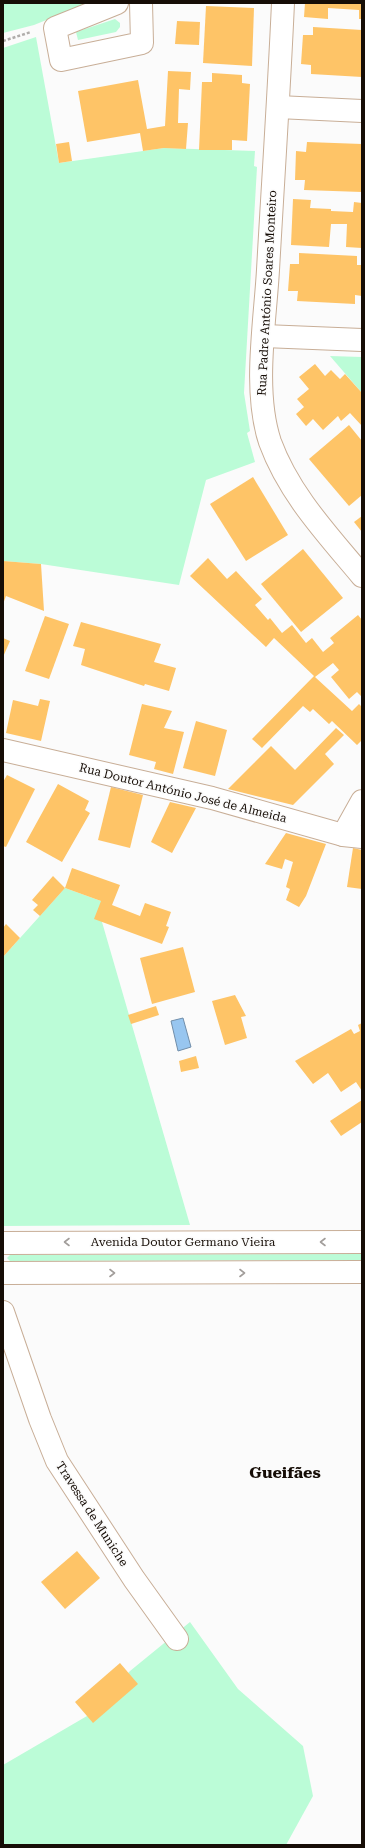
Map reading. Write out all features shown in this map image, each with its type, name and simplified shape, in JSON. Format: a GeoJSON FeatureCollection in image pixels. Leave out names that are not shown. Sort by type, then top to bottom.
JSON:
{"type":"FeatureCollection","features":[{"type":"Feature","properties":{"kind":"street"},"geometry":{"type":"LineString","coordinates":[[116,3],[55,28],[61,60],[142,43],[141,3]]}},
{"type":"Feature","properties":{"kind":"street","name":"Rua Padre António Soares Monteiro"},"geometry":{"type":"LineString","coordinates":[[284,3],[261,391],[262,408],[276,457],[288,482],[303,505],[362,576]]}},
{"type":"Feature","properties":{"kind":"street"},"geometry":{"type":"LineString","coordinates":[[278,107],[362,111]]}},
{"type":"Feature","properties":{"kind":"street"},"geometry":{"type":"LineString","coordinates":[[264,336],[362,340]]}},
{"type":"Feature","properties":{"kind":"street","name":"Rua Doutor António José de Almeida"},"geometry":{"type":"LineString","coordinates":[[3,750],[212,798],[352,836]]}},
{"type":"Feature","properties":{"kind":"street"},"geometry":{"type":"LineString","coordinates":[[352,836],[362,801]]}},
{"type":"Feature","properties":{"kind":"street","name":"Avenida Doutor Germano Vieira"},"geometry":{"type":"LineString","coordinates":[[3,1243],[362,1242]]}},
{"type":"Feature","properties":{"kind":"street"},"geometry":{"type":"LineString","coordinates":[[3,1273],[362,1272]]}},
{"type":"Feature","properties":{"kind":"street","name":"Travessa de Muniche"},"geometry":{"type":"LineString","coordinates":[[3,1312],[40,1419],[57,1462],[134,1579],[177,1639]]}},
{"type":"Feature","properties":{"kind":"path"},"geometry":{"type":"LineString","coordinates":[[3,41],[35,31],[55,28]]}},
{"type":"Feature","properties":{"kind":"green space"},"geometry":{"type":"Polygon","coordinates":[[[3,3],[88,3],[34,25],[3,33],[3,3]]]}},
{"type":"Feature","properties":{"kind":"green space"},"geometry":{"type":"Polygon","coordinates":[[[115,19],[120,23],[120,27],[116,32],[78,40],[76,32],[115,19]]]}},
{"type":"Feature","properties":{"kind":"green space"},"geometry":{"type":"Polygon","coordinates":[[[36,37],[59,163],[164,148],[255,151],[254,166],[257,167],[244,393],[250,431],[247,433],[255,462],[206,480],[179,585],[41,564],[3,561],[3,48],[36,37]]]}},
{"type":"Feature","properties":{"kind":"green space"},"geometry":{"type":"Polygon","coordinates":[[[330,356],[362,357],[362,393],[330,356]]]}},
{"type":"Feature","properties":{"kind":"green space"},"geometry":{"type":"Polygon","coordinates":[[[65,888],[101,901],[102,922],[190,1225],[3,1226],[3,957],[65,888]]]}},
{"type":"Feature","properties":{"kind":"green space"},"geometry":{"type":"Polygon","coordinates":[[[362,1254],[362,1260],[10,1261],[7,1258],[10,1255],[362,1254]]]}},
{"type":"Feature","properties":{"kind":"green space"},"geometry":{"type":"Polygon","coordinates":[[[190,1622],[238,1689],[303,1746],[313,1796],[286,1845],[3,1845],[3,1765],[87,1716],[130,1671],[190,1622]]]}},
{"type":"Feature","properties":{"kind":"water"},"geometry":{"type":"Polygon","coordinates":[[[183,1018],[191,1047],[178,1051],[171,1021],[183,1018]]]}},
{"type":"Feature","properties":{"kind":"building"},"geometry":{"type":"Polygon","coordinates":[[[305,3],[362,3],[362,19],[359,19],[359,10],[328,8],[328,19],[304,17],[305,3]]]}},
{"type":"Feature","properties":{"kind":"building"},"geometry":{"type":"Polygon","coordinates":[[[206,6],[254,8],[252,66],[203,63],[206,6]]]}},
{"type":"Feature","properties":{"kind":"building"},"geometry":{"type":"Polygon","coordinates":[[[177,21],[200,22],[199,45],[175,44],[177,21]]]}},
{"type":"Feature","properties":{"kind":"building"},"geometry":{"type":"Polygon","coordinates":[[[313,27],[362,30],[362,77],[311,74],[311,65],[301,64],[303,35],[313,35],[313,27]]]}},
{"type":"Feature","properties":{"kind":"building"},"geometry":{"type":"Polygon","coordinates":[[[168,71],[191,72],[190,90],[179,89],[178,123],[188,123],[186,149],[164,148],[143,151],[140,133],[87,142],[78,91],[138,80],[147,129],[165,126],[168,71]]]}},
{"type":"Feature","properties":{"kind":"building"},"geometry":{"type":"Polygon","coordinates":[[[212,73],[242,75],[242,83],[250,84],[247,141],[232,140],[232,150],[199,150],[202,82],[212,82],[212,73]]]}},
{"type":"Feature","properties":{"kind":"building"},"geometry":{"type":"Polygon","coordinates":[[[69,142],[72,161],[59,163],[56,144],[69,142]]]}},
{"type":"Feature","properties":{"kind":"building"},"geometry":{"type":"Polygon","coordinates":[[[307,142],[362,144],[362,192],[304,190],[305,180],[295,180],[296,151],[306,152],[307,142]]]}},
{"type":"Feature","properties":{"kind":"building"},"geometry":{"type":"Polygon","coordinates":[[[293,199],[311,200],[310,208],[331,209],[331,211],[353,212],[354,202],[362,203],[362,248],[346,247],[347,224],[331,224],[329,247],[291,245],[293,199]]]}},
{"type":"Feature","properties":{"kind":"building"},"geometry":{"type":"Polygon","coordinates":[[[299,253],[357,256],[357,265],[362,265],[362,296],[355,295],[355,304],[297,301],[298,291],[288,291],[290,264],[299,264],[299,253]]]}},
{"type":"Feature","properties":{"kind":"building"},"geometry":{"type":"Polygon","coordinates":[[[315,364],[325,376],[331,370],[340,379],[345,374],[362,393],[362,426],[350,413],[341,421],[338,416],[323,430],[313,419],[306,426],[296,414],[304,407],[297,399],[309,389],[299,377],[315,364]]]}},
{"type":"Feature","properties":{"kind":"building"},"geometry":{"type":"Polygon","coordinates":[[[349,425],[362,441],[362,495],[349,506],[309,459],[349,425]]]}},
{"type":"Feature","properties":{"kind":"building"},"geometry":{"type":"Polygon","coordinates":[[[253,477],[288,535],[246,561],[210,504],[253,477]]]}},
{"type":"Feature","properties":{"kind":"building"},"geometry":{"type":"Polygon","coordinates":[[[362,516],[362,532],[354,522],[362,516]]]}},
{"type":"Feature","properties":{"kind":"building"},"geometry":{"type":"Polygon","coordinates":[[[303,549],[343,598],[301,632],[261,584],[303,549]]]}},
{"type":"Feature","properties":{"kind":"building"},"geometry":{"type":"Polygon","coordinates":[[[208,558],[227,579],[236,571],[262,599],[255,605],[268,620],[270,618],[282,633],[292,625],[306,643],[312,638],[323,652],[334,643],[330,638],[358,615],[362,620],[362,697],[357,692],[349,699],[331,677],[339,670],[333,663],[315,677],[352,711],[359,704],[362,707],[362,740],[357,745],[332,721],[329,724],[313,709],[310,712],[303,706],[262,748],[252,739],[314,676],[274,638],[266,647],[190,576],[208,558]]]}},
{"type":"Feature","properties":{"kind":"building"},"geometry":{"type":"Polygon","coordinates":[[[3,561],[41,564],[44,611],[6,596],[3,604],[3,561]]]}},
{"type":"Feature","properties":{"kind":"building"},"geometry":{"type":"Polygon","coordinates":[[[45,616],[69,624],[49,679],[25,671],[45,616]]]}},
{"type":"Feature","properties":{"kind":"building"},"geometry":{"type":"Polygon","coordinates":[[[81,622],[161,644],[154,662],[176,668],[169,691],[145,684],[144,686],[81,665],[85,649],[73,646],[81,622]]]}},
{"type":"Feature","properties":{"kind":"building"},"geometry":{"type":"Polygon","coordinates":[[[3,638],[10,641],[3,657],[3,638]]]}},
{"type":"Feature","properties":{"kind":"building"},"geometry":{"type":"Polygon","coordinates":[[[40,699],[50,701],[41,741],[6,733],[13,700],[38,706],[40,699]]]}},
{"type":"Feature","properties":{"kind":"building"},"geometry":{"type":"Polygon","coordinates":[[[142,704],[172,711],[164,728],[184,732],[173,774],[154,769],[156,762],[129,755],[142,704]]]}},
{"type":"Feature","properties":{"kind":"building"},"geometry":{"type":"Polygon","coordinates":[[[196,721],[227,730],[215,776],[183,768],[196,721]]]}},
{"type":"Feature","properties":{"kind":"building"},"geometry":{"type":"Polygon","coordinates":[[[336,728],[344,735],[325,754],[334,764],[293,805],[228,789],[271,746],[295,770],[336,728]]]}},
{"type":"Feature","properties":{"kind":"building"},"geometry":{"type":"Polygon","coordinates":[[[7,775],[35,789],[6,847],[3,846],[3,782],[7,775]]]}},
{"type":"Feature","properties":{"kind":"building"},"geometry":{"type":"Polygon","coordinates":[[[58,784],[89,801],[85,810],[90,813],[62,862],[26,842],[58,784]]]}},
{"type":"Feature","properties":{"kind":"building"},"geometry":{"type":"Polygon","coordinates":[[[111,787],[143,795],[130,848],[98,840],[111,787]]]}},
{"type":"Feature","properties":{"kind":"building"},"geometry":{"type":"Polygon","coordinates":[[[170,802],[196,808],[172,853],[151,842],[170,802]]]}},
{"type":"Feature","properties":{"kind":"building"},"geometry":{"type":"Polygon","coordinates":[[[286,833],[326,844],[306,896],[299,907],[286,900],[290,889],[286,887],[293,862],[285,859],[282,869],[265,864],[286,833]]]}},
{"type":"Feature","properties":{"kind":"building"},"geometry":{"type":"Polygon","coordinates":[[[353,848],[362,850],[362,889],[347,887],[353,848]]]}},
{"type":"Feature","properties":{"kind":"building"},"geometry":{"type":"Polygon","coordinates":[[[72,868],[120,885],[112,905],[140,916],[145,903],[171,912],[166,926],[169,927],[162,944],[94,919],[101,901],[65,888],[72,868]]]}},
{"type":"Feature","properties":{"kind":"building"},"geometry":{"type":"Polygon","coordinates":[[[53,876],[65,888],[40,916],[33,910],[38,905],[32,900],[53,876]]]}},
{"type":"Feature","properties":{"kind":"building"},"geometry":{"type":"Polygon","coordinates":[[[6,924],[20,938],[3,957],[3,928],[6,924]]]}},
{"type":"Feature","properties":{"kind":"building"},"geometry":{"type":"Polygon","coordinates":[[[183,947],[195,992],[152,1004],[140,958],[183,947]]]}},
{"type":"Feature","properties":{"kind":"building"},"geometry":{"type":"Polygon","coordinates":[[[235,995],[246,1016],[241,1017],[247,1038],[225,1045],[212,1001],[235,995]]]}},
{"type":"Feature","properties":{"kind":"building"},"geometry":{"type":"Polygon","coordinates":[[[156,1006],[159,1015],[131,1024],[128,1015],[156,1006]]]}},
{"type":"Feature","properties":{"kind":"building"},"geometry":{"type":"Polygon","coordinates":[[[362,1023],[362,1091],[356,1082],[341,1092],[328,1073],[313,1084],[295,1061],[351,1029],[354,1034],[360,1031],[358,1025],[362,1023]]]}},
{"type":"Feature","properties":{"kind":"building"},"geometry":{"type":"Polygon","coordinates":[[[196,1056],[199,1068],[181,1072],[179,1061],[196,1056]]]}},
{"type":"Feature","properties":{"kind":"building"},"geometry":{"type":"Polygon","coordinates":[[[362,1100],[362,1122],[341,1136],[330,1121],[362,1100]]]}},
{"type":"Feature","properties":{"kind":"building"},"geometry":{"type":"Polygon","coordinates":[[[77,1551],[100,1578],[65,1609],[41,1582],[77,1551]]]}},
{"type":"Feature","properties":{"kind":"building"},"geometry":{"type":"Polygon","coordinates":[[[120,1663],[138,1684],[93,1723],[75,1702],[120,1663]]]}},
{"type":"Feature","properties":{"kind":"district","name":"Gueifães"},"geometry":{"type":"Point","coordinates":[285,1472]}}]}
